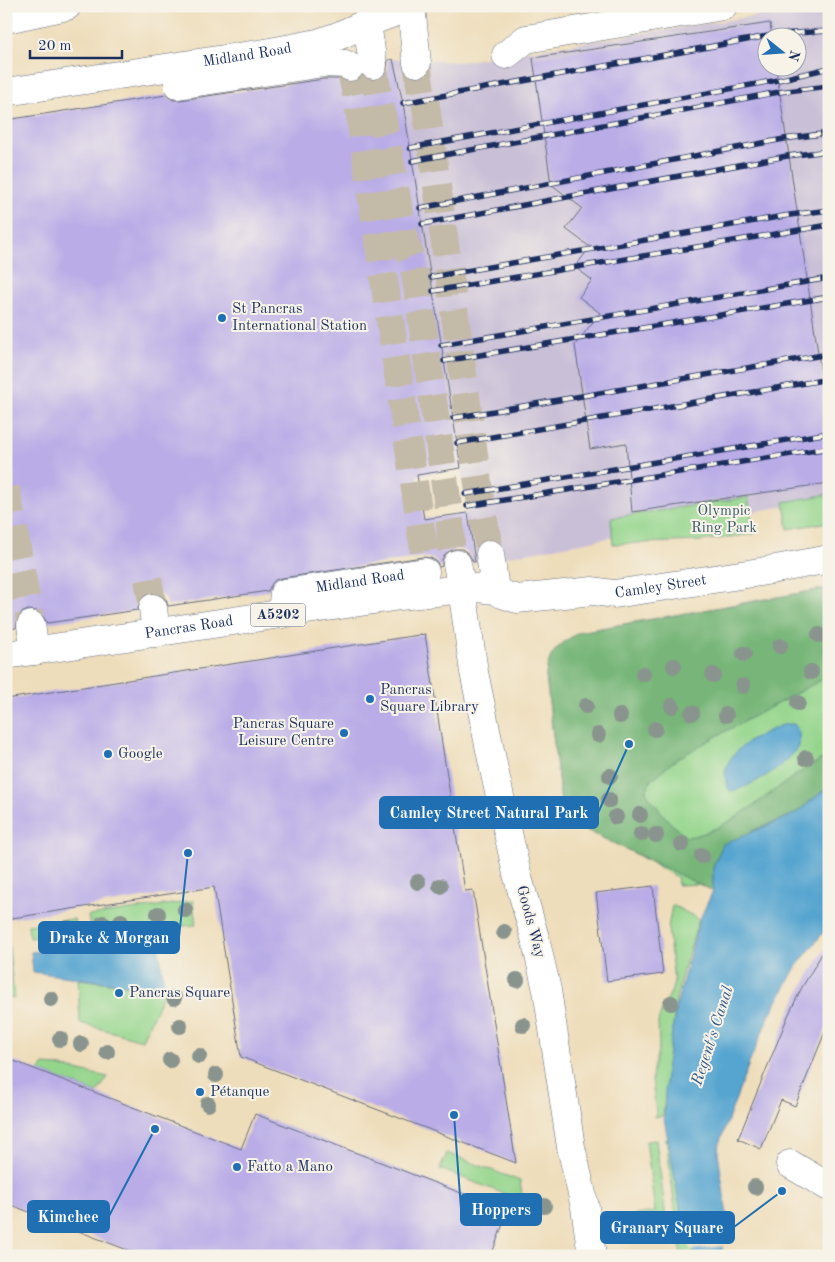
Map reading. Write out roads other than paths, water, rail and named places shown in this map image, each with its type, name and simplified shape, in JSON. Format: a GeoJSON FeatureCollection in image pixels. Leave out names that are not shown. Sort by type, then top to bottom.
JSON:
{"type":"FeatureCollection","features":[{"type":"Feature","properties":{"kind":"street"},"geometry":{"type":"LineString","coordinates":[[6,19],[67,6]]}},
{"type":"Feature","properties":{"kind":"street"},"geometry":{"type":"LineString","coordinates":[[367,24],[412,6],[417,63]]}},
{"type":"Feature","properties":{"kind":"street"},"geometry":{"type":"LineString","coordinates":[[506,55],[526,39],[723,6]]}},
{"type":"Feature","properties":{"kind":"street","name":"Midland Road"},"geometry":{"type":"LineString","coordinates":[[6,92],[300,46],[338,36],[367,24],[362,66],[323,63],[6,110]]}},
{"type":"Feature","properties":{"kind":"street"},"geometry":{"type":"LineString","coordinates":[[490,554],[495,590]]}},
{"type":"Feature","properties":{"kind":"street","name":"Camley Street"},"geometry":{"type":"LineString","coordinates":[[495,590],[517,599],[593,591],[614,594],[829,559]]}},
{"type":"Feature","properties":{"kind":"street","name":"Midland Road"},"geometry":{"type":"LineString","coordinates":[[282,614],[284,593],[425,572]]}},
{"type":"Feature","properties":{"kind":"street","name":"Pancras Road"},"geometry":{"type":"LineString","coordinates":[[6,655],[33,638],[154,620],[282,614],[400,596],[460,577],[477,588],[495,590]]}},
{"type":"Feature","properties":{"kind":"street","name":"Goods Way"},"geometry":{"type":"LineString","coordinates":[[460,577],[474,672],[494,774],[516,874],[535,938],[547,990],[571,1147],[585,1207],[592,1256]]}},
{"type":"Feature","properties":{"kind":"street"},"geometry":{"type":"LineString","coordinates":[[790,1164],[829,1187]]}},
{"type":"Feature","properties":{"kind":"water"},"geometry":{"type":"Polygon","coordinates":[[[785,724],[794,724],[798,731],[799,743],[794,753],[778,767],[757,781],[730,791],[726,778],[726,767],[732,757],[751,740],[785,724]]]}},
{"type":"Feature","properties":{"kind":"water","name":"Regent's Canal"},"geometry":{"type":"Polygon","coordinates":[[[829,786],[829,925],[796,967],[770,1014],[719,1144],[718,1152],[727,1216],[721,1239],[723,1256],[694,1256],[693,1246],[684,1230],[664,1118],[666,1070],[676,1007],[699,921],[713,891],[713,867],[723,844],[795,814],[829,786]]]}},
{"type":"Feature","properties":{"kind":"water"},"geometry":{"type":"Polygon","coordinates":[[[158,943],[165,990],[33,972],[31,952],[158,943]]]}},
{"type":"Feature","properties":{"kind":"tunnel"},"geometry":{"type":"LineString","coordinates":[[417,63],[421,92],[424,92],[480,498],[490,554]]}},
{"type":"Feature","properties":{"kind":"tunnel"},"geometry":{"type":"LineString","coordinates":[[373,65],[405,243],[414,265],[450,521],[451,546],[457,564]]}},
{"type":"Feature","properties":{"kind":"tunnel"},"geometry":{"type":"LineString","coordinates":[[350,67],[358,103],[425,557],[425,572]]}},
{"type":"Feature","properties":{"kind":"tunnel"},"geometry":{"type":"LineString","coordinates":[[6,488],[31,625]]}},
{"type":"Feature","properties":{"kind":"tunnel"},"geometry":{"type":"LineString","coordinates":[[148,579],[153,608]]}},
{"type":"Feature","properties":{"kind":"railway"},"geometry":{"type":"LineString","coordinates":[[403,103],[779,34],[829,31]]}},
{"type":"Feature","properties":{"kind":"railway"},"geometry":{"type":"LineString","coordinates":[[410,148],[778,80],[829,68]]}},
{"type":"Feature","properties":{"kind":"railway"},"geometry":{"type":"LineString","coordinates":[[412,161],[779,92],[829,86]]}},
{"type":"Feature","properties":{"kind":"railway"},"geometry":{"type":"LineString","coordinates":[[420,208],[784,139],[829,133]]}},
{"type":"Feature","properties":{"kind":"railway"},"geometry":{"type":"LineString","coordinates":[[422,224],[787,156],[829,151]]}},
{"type":"Feature","properties":{"kind":"railway"},"geometry":{"type":"LineString","coordinates":[[431,277],[790,215],[829,210]]}},
{"type":"Feature","properties":{"kind":"railway"},"geometry":{"type":"LineString","coordinates":[[433,291],[829,225]]}},
{"type":"Feature","properties":{"kind":"railway"},"geometry":{"type":"LineString","coordinates":[[441,345],[829,278]]}},
{"type":"Feature","properties":{"kind":"railway"},"geometry":{"type":"LineString","coordinates":[[444,361],[829,297]]}},
{"type":"Feature","properties":{"kind":"railway"},"geometry":{"type":"LineString","coordinates":[[453,418],[829,354]]}},
{"type":"Feature","properties":{"kind":"railway"},"geometry":{"type":"LineString","coordinates":[[457,443],[829,379]]}},
{"type":"Feature","properties":{"kind":"railway"},"geometry":{"type":"LineString","coordinates":[[465,494],[829,433]]}},
{"type":"Feature","properties":{"kind":"railway"},"geometry":{"type":"LineString","coordinates":[[467,506],[829,448]]}},
{"type":"Feature","properties":{"kind":"place","name":"St Pancras International Station"},"geometry":{"type":"Point","coordinates":[222,318]}},
{"type":"Feature","properties":{"kind":"place","name":"Pancras Square Library"},"geometry":{"type":"Point","coordinates":[370,699]}},
{"type":"Feature","properties":{"kind":"place","name":"Pancras Square Leisure Centre"},"geometry":{"type":"Point","coordinates":[344,733]}},
{"type":"Feature","properties":{"kind":"place","name":"Camley Street Natural Park"},"geometry":{"type":"Point","coordinates":[629,744]}},
{"type":"Feature","properties":{"kind":"place","name":"Google"},"geometry":{"type":"Point","coordinates":[108,754]}},
{"type":"Feature","properties":{"kind":"place","name":"Drake & Morgan"},"geometry":{"type":"Point","coordinates":[188,853]}},
{"type":"Feature","properties":{"kind":"place","name":"Pancras Square"},"geometry":{"type":"Point","coordinates":[119,993]}},
{"type":"Feature","properties":{"kind":"place","name":"Pétanque"},"geometry":{"type":"Point","coordinates":[200,1092]}},
{"type":"Feature","properties":{"kind":"place","name":"Hoppers"},"geometry":{"type":"Point","coordinates":[454,1115]}},
{"type":"Feature","properties":{"kind":"place","name":"Kimchee"},"geometry":{"type":"Point","coordinates":[155,1129]}},
{"type":"Feature","properties":{"kind":"place","name":"Fatto a Mano"},"geometry":{"type":"Point","coordinates":[237,1167]}},
{"type":"Feature","properties":{"kind":"place","name":"Granary Square"},"geometry":{"type":"Point","coordinates":[782,1191]}},
{"type":"Feature","properties":{"kind":"park label","name":"Olympic Ring Park"},"geometry":{"type":"Point","coordinates":[724,520]}}]}
